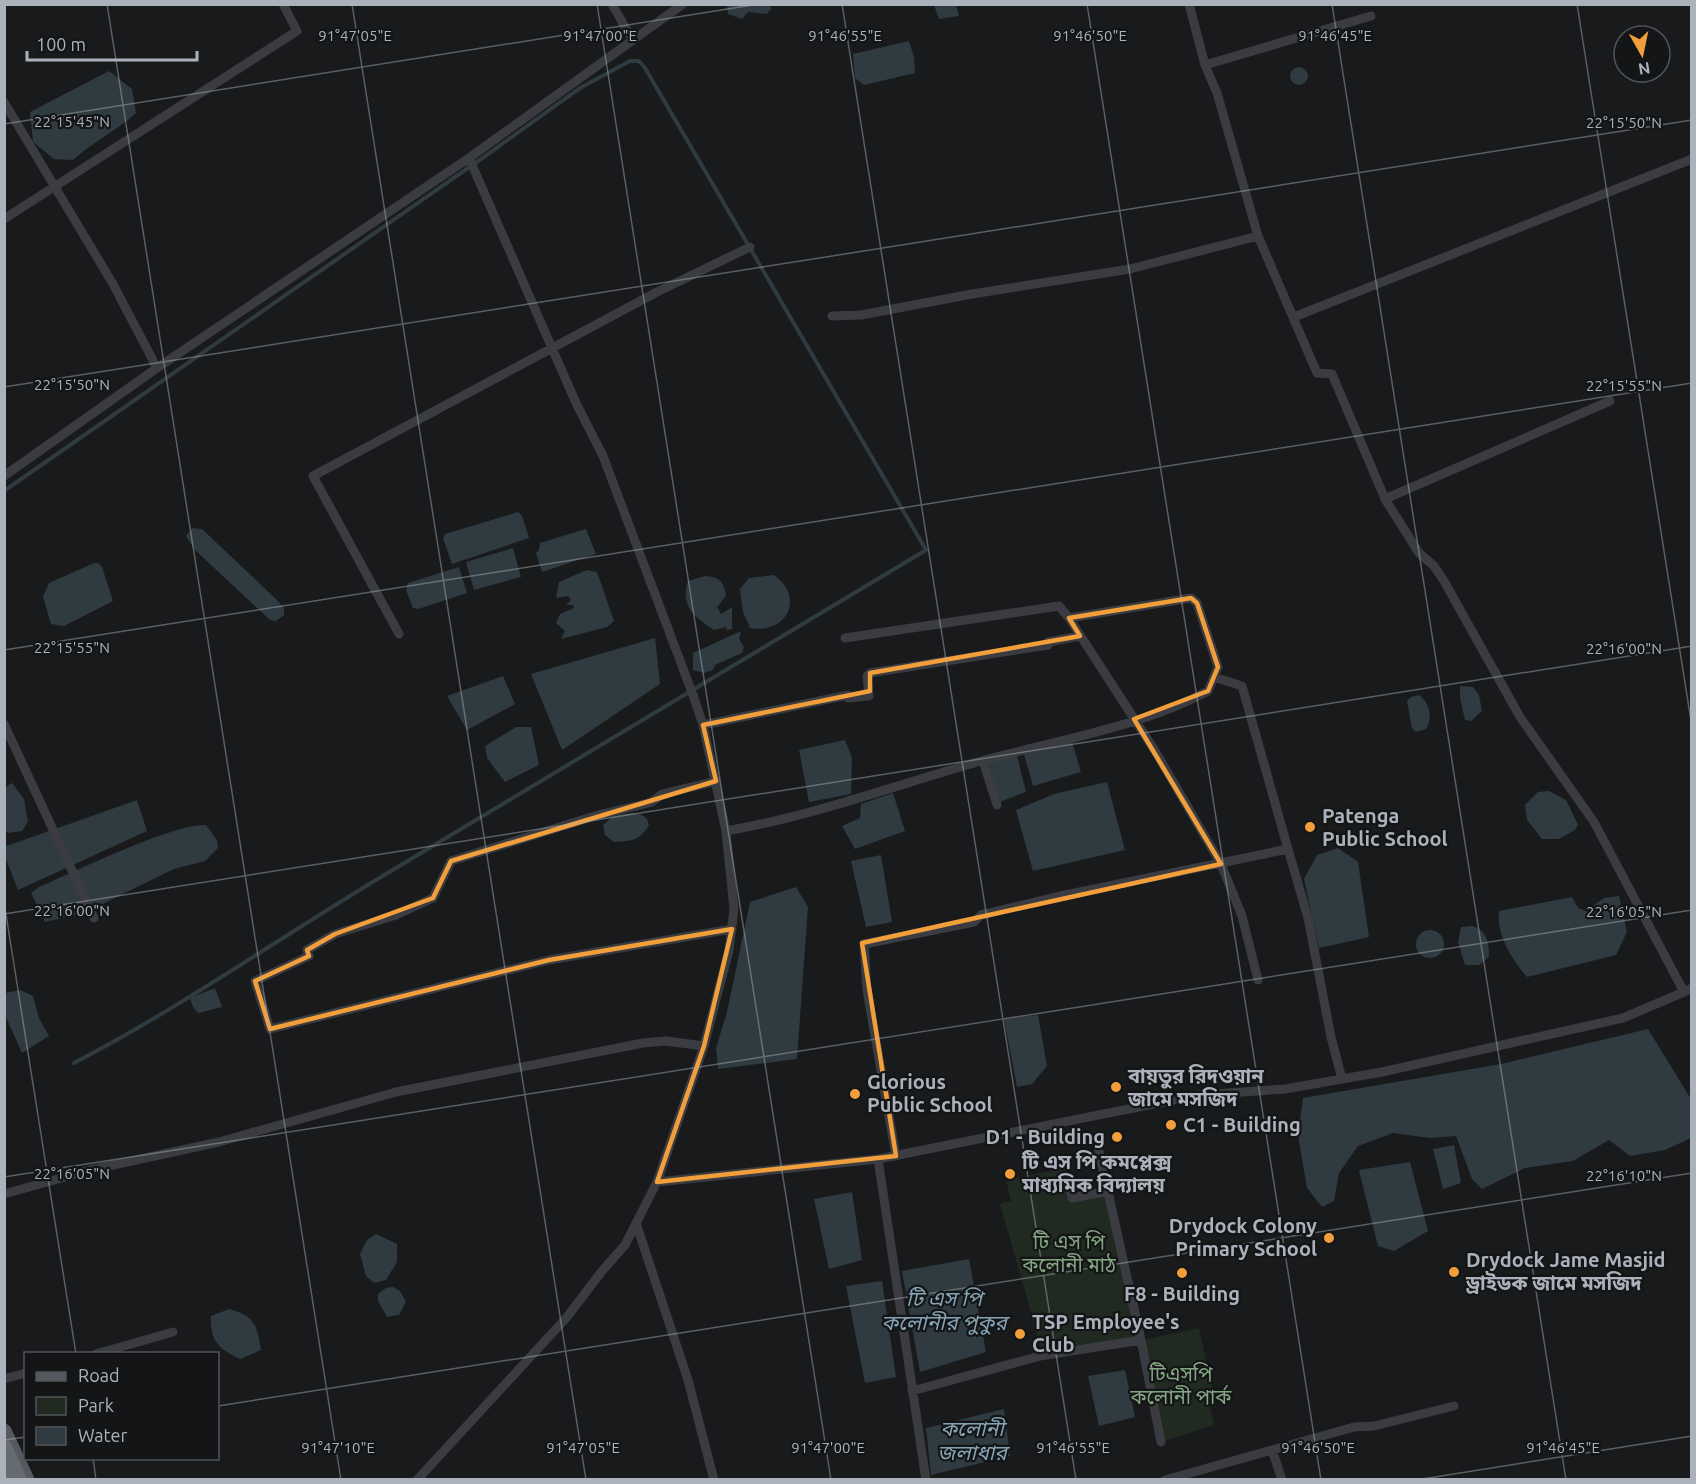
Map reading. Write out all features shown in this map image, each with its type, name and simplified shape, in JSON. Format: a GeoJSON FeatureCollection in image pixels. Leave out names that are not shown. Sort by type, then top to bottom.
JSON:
{"type":"FeatureCollection","features":[{"type":"Feature","properties":{"kind":"highway"},"geometry":{"type":"LineString","coordinates":[[4,1447],[19,1479]]}},
{"type":"Feature","properties":{"kind":"main road"},"geometry":{"type":"LineString","coordinates":[[4,1431],[27,1479]]}},
{"type":"Feature","properties":{"kind":"street"},"geometry":{"type":"LineString","coordinates":[[4,219],[297,31],[283,4]]}},
{"type":"Feature","properties":{"kind":"street"},"geometry":{"type":"LineString","coordinates":[[612,4],[632,39]]}},
{"type":"Feature","properties":{"kind":"street"},"geometry":{"type":"LineString","coordinates":[[4,476],[157,368],[469,158],[683,4]]}},
{"type":"Feature","properties":{"kind":"street"},"geometry":{"type":"LineString","coordinates":[[657,1182],[878,1159],[1199,1095],[1285,1089],[1342,1079],[1623,1018],[1688,990],[1594,822],[1520,717],[1444,581],[1434,566],[1419,553],[1385,499],[1332,374],[1317,373],[1258,236],[1217,93],[1205,65],[1189,4]]}},
{"type":"Feature","properties":{"kind":"street"},"geometry":{"type":"LineString","coordinates":[[1205,65],[1371,16]]}},
{"type":"Feature","properties":{"kind":"street"},"geometry":{"type":"LineString","coordinates":[[4,102],[113,284],[157,368]]}},
{"type":"Feature","properties":{"kind":"street"},"geometry":{"type":"LineString","coordinates":[[417,1479],[567,1317],[626,1245],[657,1182],[704,1046],[729,950],[734,909],[726,831],[703,725],[603,456],[551,349],[469,158]]}},
{"type":"Feature","properties":{"kind":"street"},"geometry":{"type":"LineString","coordinates":[[1294,317],[1692,159]]}},
{"type":"Feature","properties":{"kind":"street"},"geometry":{"type":"LineString","coordinates":[[832,316],[861,315],[972,294],[1130,269],[1258,236]]}},
{"type":"Feature","properties":{"kind":"street"},"geometry":{"type":"LineString","coordinates":[[399,634],[313,476],[551,349],[750,247]]}},
{"type":"Feature","properties":{"kind":"street"},"geometry":{"type":"LineString","coordinates":[[1385,499],[1610,401]]}},
{"type":"Feature","properties":{"kind":"street"},"geometry":{"type":"LineString","coordinates":[[726,831],[782,822],[983,761],[1103,731],[1195,698],[1208,691],[1218,667],[1197,603],[1191,598],[1069,618]]}},
{"type":"Feature","properties":{"kind":"street"},"geometry":{"type":"LineString","coordinates":[[845,638],[1059,606],[1134,719],[1221,864],[1242,916],[1258,980]]}},
{"type":"Feature","properties":{"kind":"street"},"geometry":{"type":"LineString","coordinates":[[703,725],[848,695],[848,698],[869,696],[867,676],[870,673],[1048,645],[1048,642],[1080,636]]}},
{"type":"Feature","properties":{"kind":"street"},"geometry":{"type":"LineString","coordinates":[[1214,676],[1242,686],[1308,918],[1331,1037],[1342,1079]]}},
{"type":"Feature","properties":{"kind":"street"},"geometry":{"type":"LineString","coordinates":[[4,724],[94,918]]}},
{"type":"Feature","properties":{"kind":"street"},"geometry":{"type":"LineString","coordinates":[[983,761],[997,805]]}},
{"type":"Feature","properties":{"kind":"street"},"geometry":{"type":"LineString","coordinates":[[716,780],[662,794],[652,802],[451,861],[433,898],[396,915],[335,934],[307,950],[309,956],[255,981],[270,1029],[549,960],[732,928]]}},
{"type":"Feature","properties":{"kind":"street"},"geometry":{"type":"LineString","coordinates":[[896,1156],[867,990],[864,944],[975,922],[981,915],[1065,895],[1288,849]]}},
{"type":"Feature","properties":{"kind":"street"},"geometry":{"type":"LineString","coordinates":[[4,1194],[90,1170],[219,1142],[406,1090],[643,1043],[666,1041],[704,1046]]}},
{"type":"Feature","properties":{"kind":"street"},"geometry":{"type":"LineString","coordinates":[[1096,1138],[1142,1340],[1161,1442]]}},
{"type":"Feature","properties":{"kind":"street"},"geometry":{"type":"LineString","coordinates":[[878,1159],[926,1479]]}},
{"type":"Feature","properties":{"kind":"street"},"geometry":{"type":"LineString","coordinates":[[1070,1188],[1072,1198],[1109,1191]]}},
{"type":"Feature","properties":{"kind":"street"},"geometry":{"type":"LineString","coordinates":[[636,1223],[688,1380],[714,1479]]}},
{"type":"Feature","properties":{"kind":"street"},"geometry":{"type":"LineString","coordinates":[[100,1352],[173,1332]]}},
{"type":"Feature","properties":{"kind":"street"},"geometry":{"type":"LineString","coordinates":[[912,1390],[1040,1356],[1142,1340]]}},
{"type":"Feature","properties":{"kind":"street"},"geometry":{"type":"LineString","coordinates":[[4,1379],[24,1374]]}},
{"type":"Feature","properties":{"kind":"street"},"geometry":{"type":"LineString","coordinates":[[1165,1479],[1354,1427],[1374,1426],[1454,1406]]}},
{"type":"Feature","properties":{"kind":"street"},"geometry":{"type":"LineString","coordinates":[[1272,1450],[1282,1479]]}},
{"type":"Feature","properties":{"kind":"highlighted area"},"geometry":{"type":"Polygon","coordinates":[[[1191,598],[1197,603],[1218,667],[1208,691],[1134,719],[1221,864],[862,943],[896,1156],[657,1182],[704,1046],[732,929],[549,960],[270,1029],[255,981],[309,956],[307,950],[335,934],[433,898],[451,861],[716,781],[703,725],[870,691],[870,673],[1080,636],[1069,618],[1191,598]]]}},
{"type":"Feature","properties":{"kind":"green space","name":"টি এস পি কলোনী মাঠ"},"geometry":{"type":"Polygon","coordinates":[[[1066,1168],[1073,1197],[1109,1190],[1142,1340],[1199,1328],[1215,1401],[1209,1402],[1214,1425],[1161,1442],[1141,1340],[1043,1354],[1000,1204],[1011,1201],[1006,1180],[1066,1168]]]}},
{"type":"Feature","properties":{"kind":"water"},"geometry":{"type":"Polygon","coordinates":[[[727,5],[770,5],[771,9],[767,14],[748,12],[742,19],[728,14],[727,5]]]}},
{"type":"Feature","properties":{"kind":"water"},"geometry":{"type":"Polygon","coordinates":[[[934,5],[956,5],[959,16],[939,19],[934,5]]]}},
{"type":"Feature","properties":{"kind":"water"},"geometry":{"type":"Polygon","coordinates":[[[909,41],[914,57],[915,73],[864,85],[855,78],[853,54],[909,41]]]}},
{"type":"Feature","properties":{"kind":"water"},"geometry":{"type":"Polygon","coordinates":[[[1299,67],[1307,72],[1308,76],[1303,84],[1299,85],[1291,80],[1290,76],[1295,68],[1299,67]]]}},
{"type":"Feature","properties":{"kind":"water"},"geometry":{"type":"Polygon","coordinates":[[[109,71],[132,89],[136,113],[73,160],[54,159],[33,142],[30,112],[109,71]]]}},
{"type":"Feature","properties":{"kind":"water"},"geometry":{"type":"Polygon","coordinates":[[[518,512],[522,516],[529,538],[452,564],[443,538],[445,534],[518,512]]]}},
{"type":"Feature","properties":{"kind":"water"},"geometry":{"type":"Polygon","coordinates":[[[192,528],[202,529],[275,598],[284,608],[284,615],[276,621],[270,620],[195,550],[186,536],[192,528]]]}},
{"type":"Feature","properties":{"kind":"water"},"geometry":{"type":"Polygon","coordinates":[[[586,529],[596,554],[542,572],[536,553],[540,543],[586,529]]]}},
{"type":"Feature","properties":{"kind":"water"},"geometry":{"type":"Polygon","coordinates":[[[513,548],[521,577],[474,590],[466,562],[513,548]]]}},
{"type":"Feature","properties":{"kind":"water"},"geometry":{"type":"Polygon","coordinates":[[[94,563],[102,567],[113,601],[64,626],[51,624],[43,597],[49,583],[94,563]]]}},
{"type":"Feature","properties":{"kind":"water"},"geometry":{"type":"Polygon","coordinates":[[[459,567],[467,593],[418,609],[413,608],[406,590],[408,583],[459,567]]]}},
{"type":"Feature","properties":{"kind":"water"},"geometry":{"type":"Polygon","coordinates":[[[587,570],[597,572],[614,621],[607,627],[561,639],[565,631],[556,623],[560,614],[574,608],[573,605],[566,605],[571,600],[568,596],[556,598],[559,582],[587,570]]]}},
{"type":"Feature","properties":{"kind":"water"},"geometry":{"type":"Polygon","coordinates":[[[774,575],[784,584],[789,594],[788,613],[773,626],[763,629],[750,628],[743,612],[740,589],[749,578],[774,575]]]}},
{"type":"Feature","properties":{"kind":"water"},"geometry":{"type":"Polygon","coordinates":[[[705,576],[718,579],[724,587],[726,596],[717,607],[721,614],[732,607],[732,629],[727,630],[726,627],[714,630],[690,610],[686,598],[688,581],[705,576]]]}},
{"type":"Feature","properties":{"kind":"water"},"geometry":{"type":"Polygon","coordinates":[[[741,631],[739,639],[744,647],[742,653],[715,665],[713,670],[704,673],[693,670],[693,653],[741,631]]]}},
{"type":"Feature","properties":{"kind":"water"},"geometry":{"type":"Polygon","coordinates":[[[655,638],[660,684],[562,750],[531,674],[655,638]]]}},
{"type":"Feature","properties":{"kind":"water"},"geometry":{"type":"Polygon","coordinates":[[[503,676],[515,704],[467,730],[447,696],[503,676]]]}},
{"type":"Feature","properties":{"kind":"water"},"geometry":{"type":"Polygon","coordinates":[[[1460,686],[1473,687],[1479,695],[1482,711],[1471,721],[1465,720],[1460,686]]]}},
{"type":"Feature","properties":{"kind":"water"},"geometry":{"type":"Polygon","coordinates":[[[1419,695],[1428,706],[1430,716],[1426,729],[1416,732],[1412,728],[1407,701],[1419,695]]]}},
{"type":"Feature","properties":{"kind":"water"},"geometry":{"type":"Polygon","coordinates":[[[516,727],[531,727],[539,765],[505,782],[487,758],[485,746],[516,727]]]}},
{"type":"Feature","properties":{"kind":"water"},"geometry":{"type":"Polygon","coordinates":[[[845,740],[852,758],[851,794],[809,802],[799,750],[845,740]]]}},
{"type":"Feature","properties":{"kind":"water"},"geometry":{"type":"Polygon","coordinates":[[[1072,742],[1081,772],[1033,786],[1024,754],[1072,742]]]}},
{"type":"Feature","properties":{"kind":"water"},"geometry":{"type":"Polygon","coordinates":[[[1017,756],[1026,792],[1000,802],[988,762],[1017,756]]]}},
{"type":"Feature","properties":{"kind":"water"},"geometry":{"type":"Polygon","coordinates":[[[1107,782],[1125,850],[1033,871],[1016,810],[1054,794],[1107,782]]]}},
{"type":"Feature","properties":{"kind":"water"},"geometry":{"type":"Polygon","coordinates":[[[12,783],[24,799],[28,822],[22,831],[8,833],[5,830],[5,787],[12,783]]]}},
{"type":"Feature","properties":{"kind":"water"},"geometry":{"type":"Polygon","coordinates":[[[1549,791],[1566,800],[1578,825],[1575,830],[1559,839],[1542,839],[1527,820],[1525,805],[1538,792],[1549,791]]]}},
{"type":"Feature","properties":{"kind":"water"},"geometry":{"type":"Polygon","coordinates":[[[893,793],[905,831],[855,849],[842,826],[860,818],[861,804],[893,793]]]}},
{"type":"Feature","properties":{"kind":"water"},"geometry":{"type":"Polygon","coordinates":[[[137,800],[147,831],[18,890],[5,857],[4,847],[137,800]]]}},
{"type":"Feature","properties":{"kind":"water"},"geometry":{"type":"Polygon","coordinates":[[[632,813],[647,819],[649,825],[642,834],[630,840],[614,842],[605,835],[603,825],[613,816],[632,813]]]}},
{"type":"Feature","properties":{"kind":"water"},"geometry":{"type":"Polygon","coordinates":[[[206,825],[217,840],[218,848],[205,861],[174,869],[84,913],[45,922],[31,893],[39,887],[148,840],[191,826],[206,825]]]}},
{"type":"Feature","properties":{"kind":"water"},"geometry":{"type":"Polygon","coordinates":[[[1338,848],[1358,862],[1369,937],[1319,948],[1304,879],[1317,855],[1338,848]]]}},
{"type":"Feature","properties":{"kind":"water"},"geometry":{"type":"Polygon","coordinates":[[[881,855],[892,922],[866,927],[851,861],[881,855]]]}},
{"type":"Feature","properties":{"kind":"water"},"geometry":{"type":"Polygon","coordinates":[[[796,887],[808,907],[797,1059],[718,1069],[716,1048],[727,1012],[750,902],[796,887]]]}},
{"type":"Feature","properties":{"kind":"water"},"geometry":{"type":"Polygon","coordinates":[[[1619,896],[1627,932],[1616,955],[1527,977],[1511,955],[1500,929],[1499,911],[1572,897],[1578,908],[1586,911],[1604,898],[1619,896]]]}},
{"type":"Feature","properties":{"kind":"water"},"geometry":{"type":"Polygon","coordinates":[[[1472,926],[1484,934],[1489,957],[1479,965],[1465,965],[1458,942],[1461,927],[1472,926]]]}},
{"type":"Feature","properties":{"kind":"water"},"geometry":{"type":"Polygon","coordinates":[[[1430,930],[1440,934],[1444,944],[1440,954],[1430,958],[1420,954],[1416,944],[1420,934],[1430,930]]]}},
{"type":"Feature","properties":{"kind":"water"},"geometry":{"type":"Polygon","coordinates":[[[215,988],[222,1007],[198,1013],[190,998],[215,988]]]}},
{"type":"Feature","properties":{"kind":"water"},"geometry":{"type":"Polygon","coordinates":[[[20,990],[33,996],[39,1018],[49,1036],[22,1053],[5,1015],[5,993],[20,990]]]}},
{"type":"Feature","properties":{"kind":"water"},"geometry":{"type":"Polygon","coordinates":[[[1038,1015],[1047,1066],[1032,1084],[1017,1087],[1004,1019],[1038,1015]]]}},
{"type":"Feature","properties":{"kind":"water"},"geometry":{"type":"Polygon","coordinates":[[[1648,1029],[1691,1099],[1691,1138],[1665,1150],[1630,1156],[1609,1140],[1573,1161],[1525,1168],[1482,1189],[1472,1179],[1456,1136],[1430,1138],[1393,1133],[1358,1146],[1339,1173],[1334,1201],[1322,1207],[1307,1188],[1298,1135],[1303,1098],[1501,1064],[1648,1029]]]}},
{"type":"Feature","properties":{"kind":"water"},"geometry":{"type":"Polygon","coordinates":[[[1454,1145],[1461,1183],[1443,1189],[1433,1149],[1454,1145]]]}},
{"type":"Feature","properties":{"kind":"water"},"geometry":{"type":"Polygon","coordinates":[[[1410,1162],[1428,1231],[1394,1251],[1378,1246],[1359,1170],[1410,1162]]]}},
{"type":"Feature","properties":{"kind":"water"},"geometry":{"type":"Polygon","coordinates":[[[852,1192],[862,1260],[829,1269],[814,1199],[852,1192]]]}},
{"type":"Feature","properties":{"kind":"water"},"geometry":{"type":"Polygon","coordinates":[[[376,1234],[397,1244],[397,1262],[386,1280],[374,1283],[366,1276],[360,1254],[367,1240],[376,1234]]]}},
{"type":"Feature","properties":{"kind":"water","name":"টি এস পি কলোনীর পুকুর"},"geometry":{"type":"Polygon","coordinates":[[[969,1259],[986,1352],[920,1372],[902,1271],[969,1259]]]}},
{"type":"Feature","properties":{"kind":"water"},"geometry":{"type":"Polygon","coordinates":[[[882,1281],[896,1377],[865,1383],[846,1286],[882,1281]]]}},
{"type":"Feature","properties":{"kind":"water"},"geometry":{"type":"Polygon","coordinates":[[[393,1287],[400,1291],[406,1302],[399,1315],[387,1317],[378,1301],[378,1294],[386,1288],[393,1287]]]}},
{"type":"Feature","properties":{"kind":"water"},"geometry":{"type":"Polygon","coordinates":[[[229,1309],[244,1315],[253,1323],[261,1350],[240,1359],[217,1343],[212,1332],[211,1316],[229,1309]]]}},
{"type":"Feature","properties":{"kind":"water"},"geometry":{"type":"Polygon","coordinates":[[[1125,1370],[1135,1417],[1099,1426],[1088,1376],[1125,1370]]]}},
{"type":"Feature","properties":{"kind":"water","name":"কলোনী জলাধার"},"geometry":{"type":"Polygon","coordinates":[[[1004,1409],[1010,1456],[931,1475],[926,1428],[1004,1409]]]}},
{"type":"Feature","properties":{"kind":"waterway"},"geometry":{"type":"LineString","coordinates":[[74,1063],[154,1019],[386,874],[926,550],[639,61],[630,61],[580,88],[474,164]]}},
{"type":"Feature","properties":{"kind":"waterway"},"geometry":{"type":"LineString","coordinates":[[4,491],[468,168]]}},
{"type":"Feature","properties":{"kind":"place","name":"Patenga Public School"},"geometry":{"type":"Point","coordinates":[1310,827]}},
{"type":"Feature","properties":{"kind":"place","name":"বায়তুর রিদওয়ান জামে মসজিদ"},"geometry":{"type":"Point","coordinates":[1116,1087]}},
{"type":"Feature","properties":{"kind":"place","name":"Glorious Public School"},"geometry":{"type":"Point","coordinates":[855,1094]}},
{"type":"Feature","properties":{"kind":"place","name":"C1 - Building"},"geometry":{"type":"Point","coordinates":[1171,1125]}},
{"type":"Feature","properties":{"kind":"place","name":"D1 - Building"},"geometry":{"type":"Point","coordinates":[1117,1137]}},
{"type":"Feature","properties":{"kind":"place","name":"টি এস পি কমপ্লেক্স মাধ্যমিক বিদ্যালয়"},"geometry":{"type":"Point","coordinates":[1010,1174]}},
{"type":"Feature","properties":{"kind":"place","name":"Drydock Colony Primary School"},"geometry":{"type":"Point","coordinates":[1329,1238]}},
{"type":"Feature","properties":{"kind":"place","name":"Drydock Jame Masjid ড্রাইডক জামে মসজিদ"},"geometry":{"type":"Point","coordinates":[1454,1272]}},
{"type":"Feature","properties":{"kind":"place","name":"F8 - Building"},"geometry":{"type":"Point","coordinates":[1182,1273]}},
{"type":"Feature","properties":{"kind":"place","name":"TSP Employee's Club"},"geometry":{"type":"Point","coordinates":[1020,1334]}},
{"type":"Feature","properties":{"kind":"park label","name":"টিএসপি কলোনী পার্ক"},"geometry":{"type":"Point","coordinates":[1181,1386]}}]}
